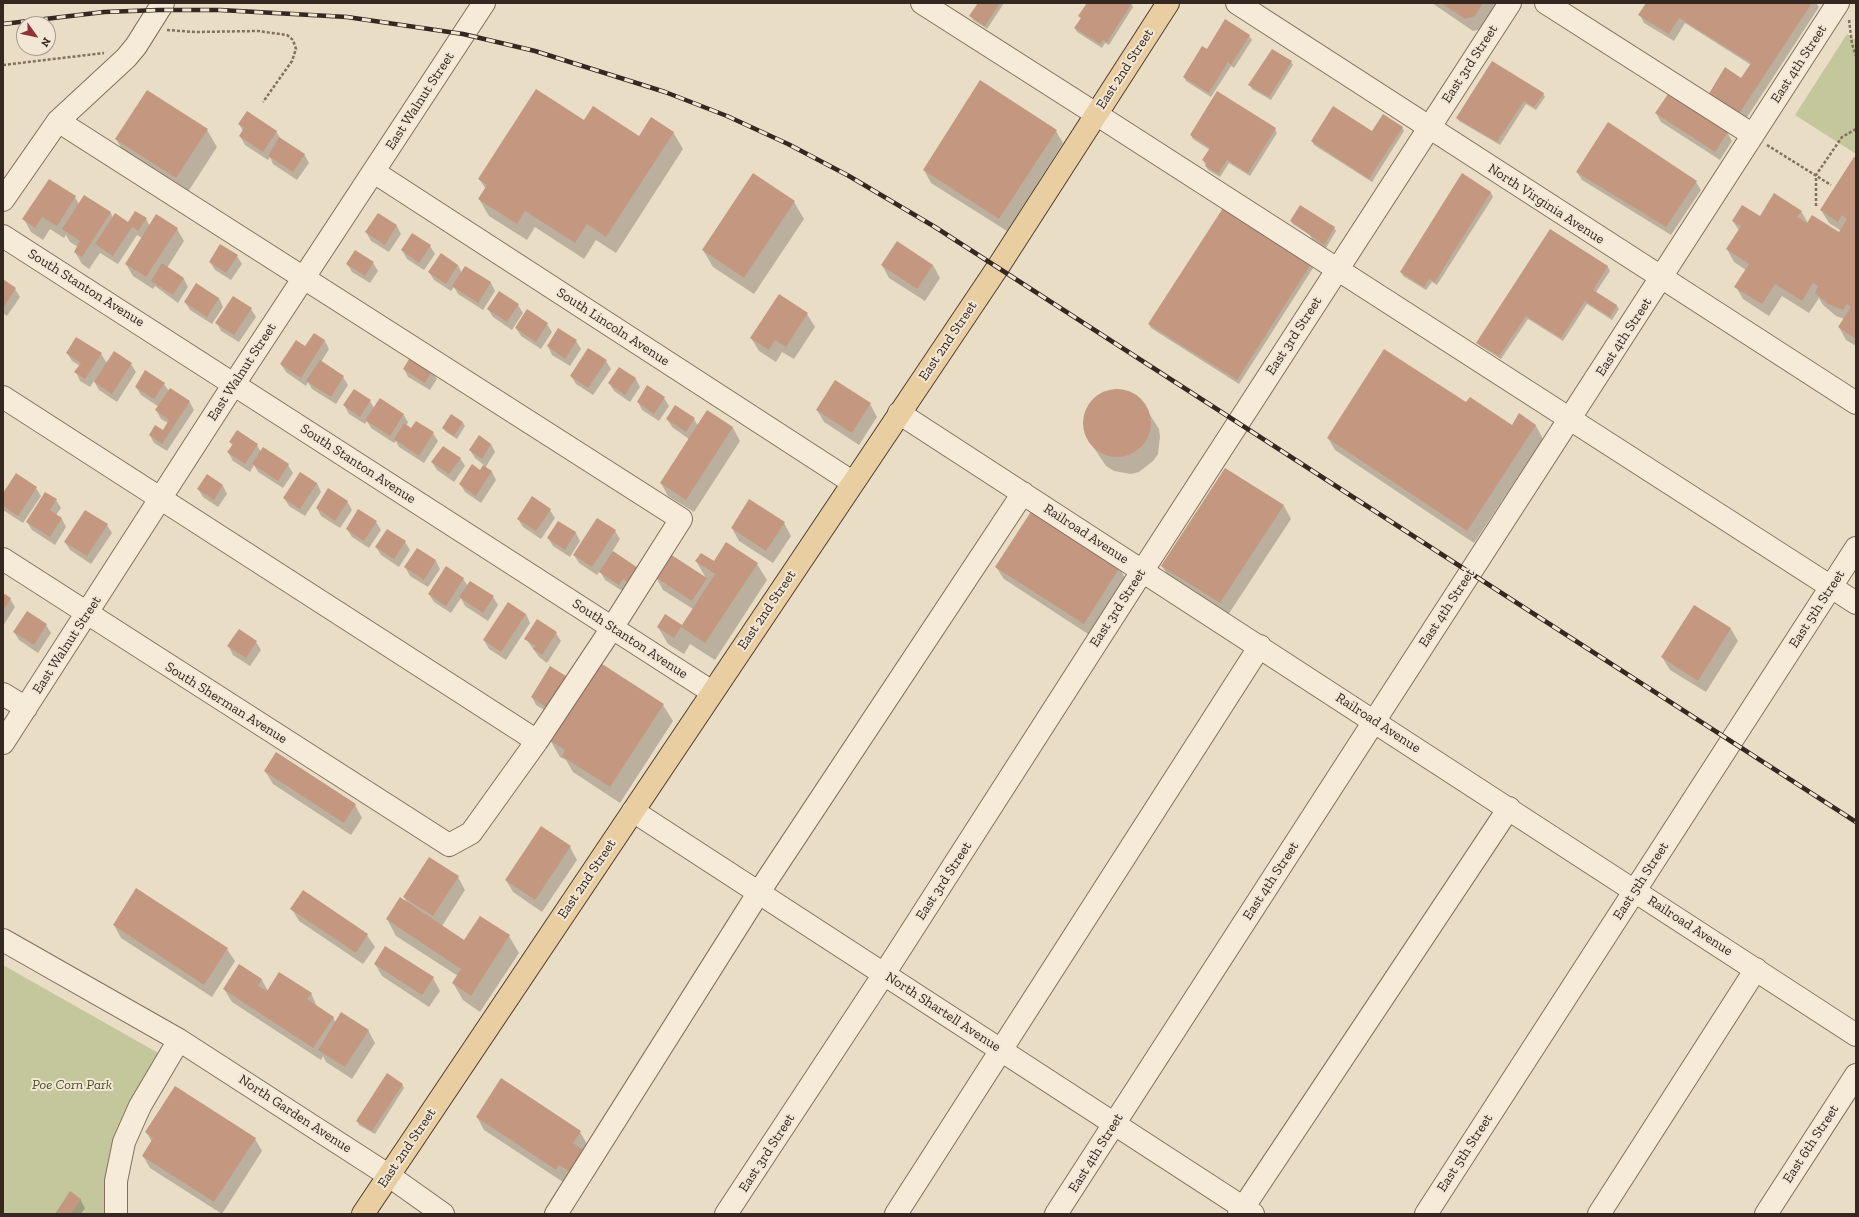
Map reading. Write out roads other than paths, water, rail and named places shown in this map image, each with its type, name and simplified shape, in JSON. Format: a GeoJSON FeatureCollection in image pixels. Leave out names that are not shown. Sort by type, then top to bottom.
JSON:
{"type":"FeatureCollection","features":[{"type":"Feature","properties":{"kind":"main road","name":"East 2nd Street"},"geometry":{"type":"LineString","coordinates":[[363,1214],[852,482],[998,267],[1168,3]]}},
{"type":"Feature","properties":{"kind":"street"},"geometry":{"type":"LineString","coordinates":[[3,200],[58,121],[126,58],[136,46],[163,3]]}},
{"type":"Feature","properties":{"kind":"street","name":"East Walnut Street"},"geometry":{"type":"LineString","coordinates":[[3,743],[234,384],[484,3]]}},
{"type":"Feature","properties":{"kind":"street"},"geometry":{"type":"LineString","coordinates":[[922,3],[1856,603]]}},
{"type":"Feature","properties":{"kind":"street","name":"North Virginia Avenue"},"geometry":{"type":"LineString","coordinates":[[1237,3],[1856,404]]}},
{"type":"Feature","properties":{"kind":"street","name":"East 3rd Street"},"geometry":{"type":"LineString","coordinates":[[726,1214],[884,974],[1143,570],[1510,3]]}},
{"type":"Feature","properties":{"kind":"street"},"geometry":{"type":"LineString","coordinates":[[1546,3],[1760,140]]}},
{"type":"Feature","properties":{"kind":"street","name":"East 4th Street"},"geometry":{"type":"LineString","coordinates":[[1056,1214],[1374,720],[1662,278],[1760,140],[1844,11]]}},
{"type":"Feature","properties":{"kind":"street"},"geometry":{"type":"LineString","coordinates":[[3,397],[537,741],[612,628],[681,519],[58,121]]}},
{"type":"Feature","properties":{"kind":"street","name":"South Lincoln Avenue"},"geometry":{"type":"LineString","coordinates":[[374,172],[852,482]]}},
{"type":"Feature","properties":{"kind":"street","name":"South Stanton Avenue"},"geometry":{"type":"LineString","coordinates":[[3,236],[712,692]]}},
{"type":"Feature","properties":{"kind":"street","name":"Railroad Avenue"},"geometry":{"type":"LineString","coordinates":[[899,413],[1374,720],[1856,1035]]}},
{"type":"Feature","properties":{"kind":"street"},"geometry":{"type":"LineString","coordinates":[[556,1214],[759,892],[1023,493]]}},
{"type":"Feature","properties":{"kind":"street","name":"East 5th Street"},"geometry":{"type":"LineString","coordinates":[[1426,1214],[1856,548]]}},
{"type":"Feature","properties":{"kind":"street","name":"South Sherman Avenue"},"geometry":{"type":"LineString","coordinates":[[3,559],[449,845],[471,833],[537,741]]}},
{"type":"Feature","properties":{"kind":"street"},"geometry":{"type":"LineString","coordinates":[[896,1214],[1002,1051],[1260,646]]}},
{"type":"Feature","properties":{"kind":"street"},"geometry":{"type":"LineString","coordinates":[[3,694],[26,708]]}},
{"type":"Feature","properties":{"kind":"street"},"geometry":{"type":"LineString","coordinates":[[1245,1212],[1509,808]]}},
{"type":"Feature","properties":{"kind":"street","name":"North Shartell Avenue"},"geometry":{"type":"LineString","coordinates":[[633,810],[1245,1212]]}},
{"type":"Feature","properties":{"kind":"street","name":"North Garden Avenue"},"geometry":{"type":"LineString","coordinates":[[3,940],[179,1040],[388,1175],[443,1214]]}},
{"type":"Feature","properties":{"kind":"street"},"geometry":{"type":"LineString","coordinates":[[1598,1214],[1756,969]]}},
{"type":"Feature","properties":{"kind":"street"},"geometry":{"type":"LineString","coordinates":[[116,1214],[116,1182],[124,1142],[140,1106],[179,1040]]}},
{"type":"Feature","properties":{"kind":"street","name":"East 6th Street"},"geometry":{"type":"LineString","coordinates":[[1766,1214],[1856,1075]]}},
{"type":"Feature","properties":{"kind":"railway"},"geometry":{"type":"LineString","coordinates":[[3,24],[104,12],[159,10],[220,10],[347,17],[463,34],[535,51],[665,92],[727,116],[788,144],[849,176],[935,227],[1856,822]]}},
{"type":"Feature","properties":{"kind":"park label","name":"Poe Corn Park"},"geometry":{"type":"Point","coordinates":[72,1085]}}]}
